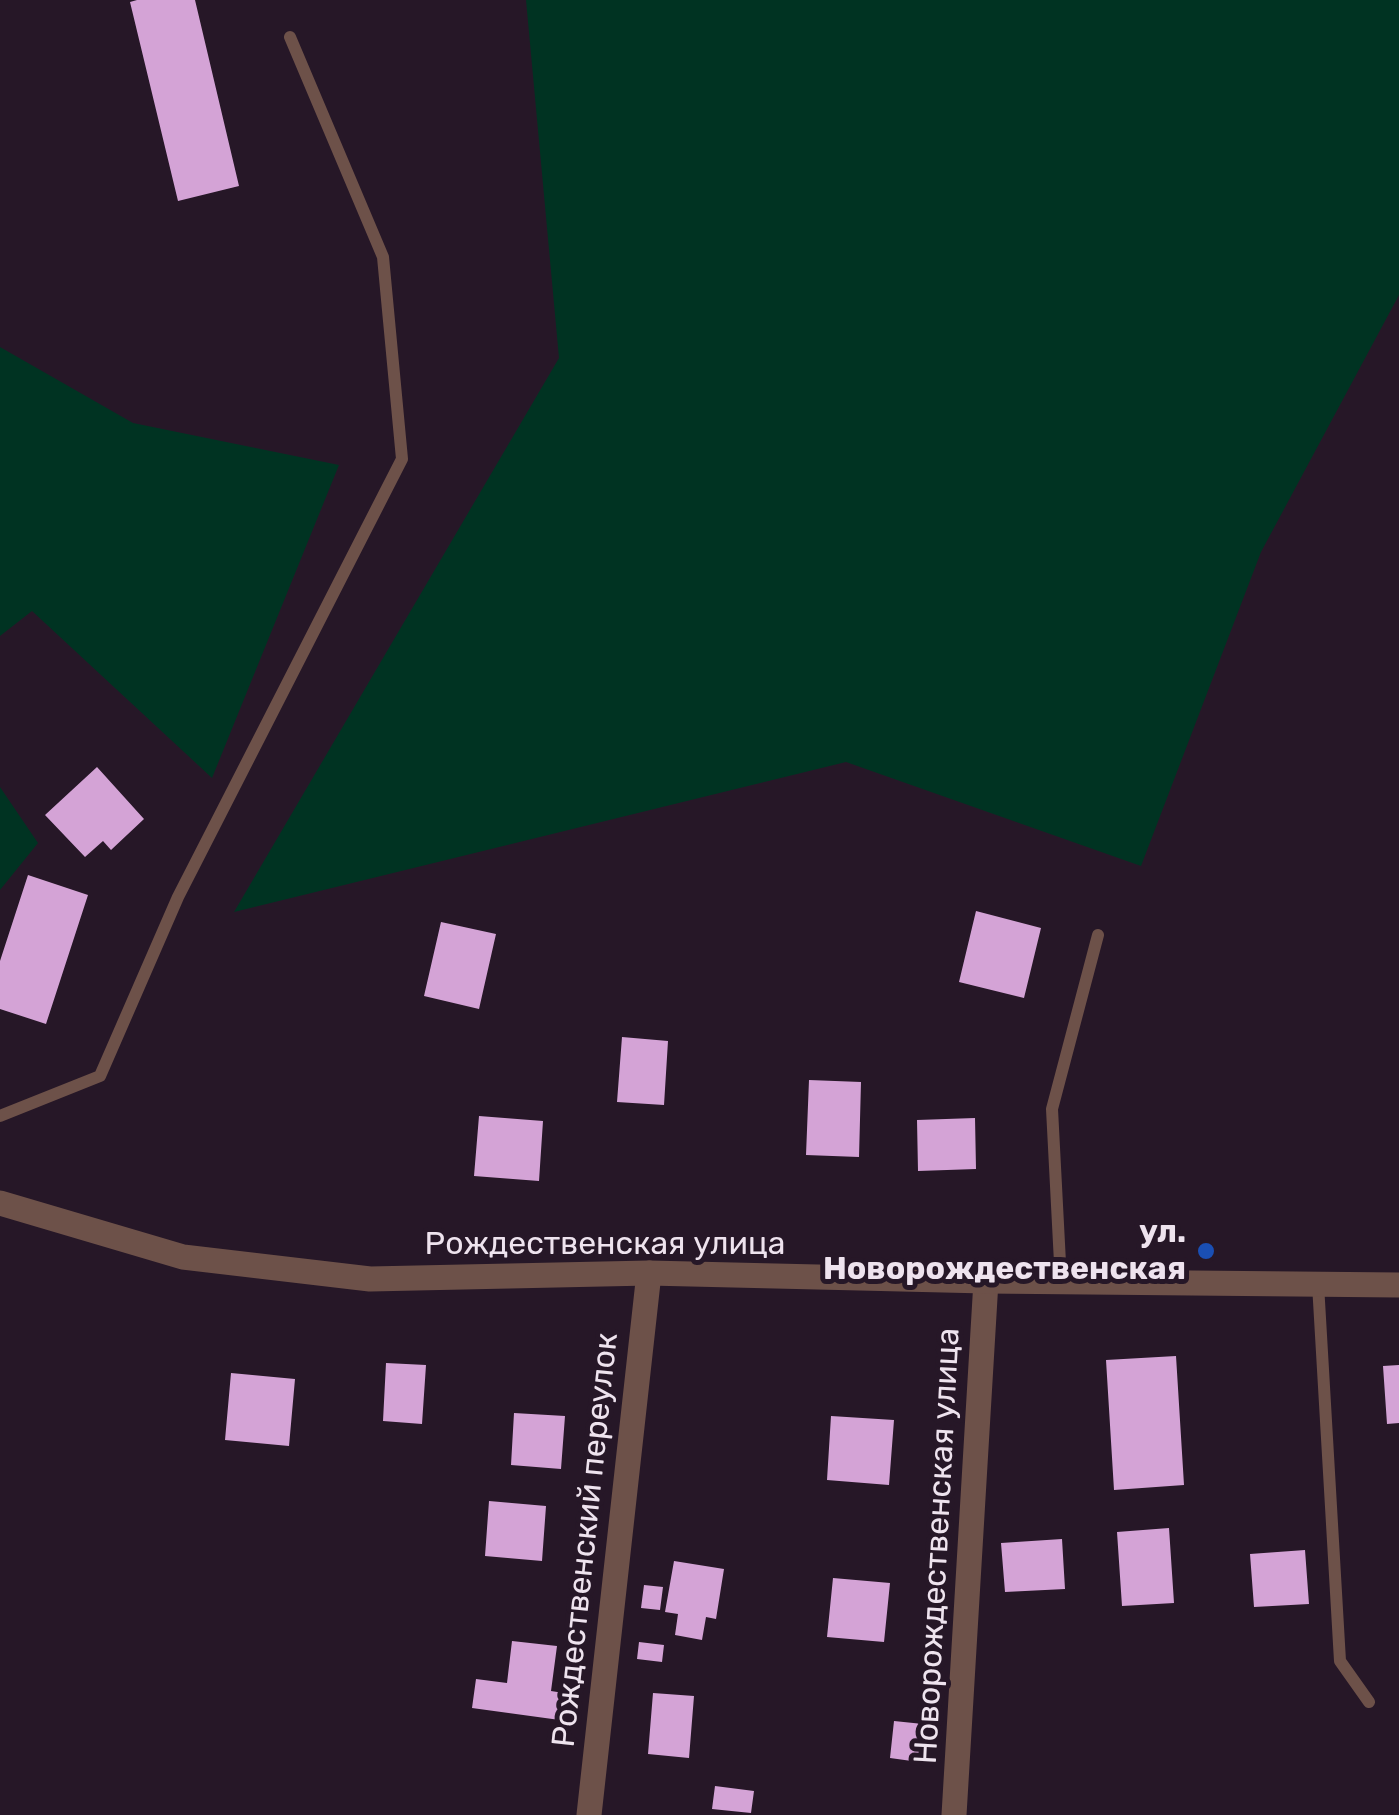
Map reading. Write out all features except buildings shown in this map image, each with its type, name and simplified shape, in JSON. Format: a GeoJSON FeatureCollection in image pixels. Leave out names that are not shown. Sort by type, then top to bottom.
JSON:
{"type":"FeatureCollection","features":[{"type":"Feature","properties":{"kind":"street","name":"Рождественская улица"},"geometry":{"type":"LineString","coordinates":[[0,1202],[183,1257],[370,1280],[649,1273],[1399,1285]]}},
{"type":"Feature","properties":{"kind":"street","name":"Рождественский переулок"},"geometry":{"type":"LineString","coordinates":[[589,1815],[649,1273]]}},
{"type":"Feature","properties":{"kind":"street","name":"Новорождественская улица"},"geometry":{"type":"LineString","coordinates":[[954,1815],[986,1281]]}},
{"type":"Feature","properties":{"kind":"lane"},"geometry":{"type":"LineString","coordinates":[[0,1116],[100,1076],[178,897],[402,460],[383,257],[290,37]]}},
{"type":"Feature","properties":{"kind":"lane"},"geometry":{"type":"LineString","coordinates":[[1061,1282],[1052,1109],[1098,936]]}},
{"type":"Feature","properties":{"kind":"lane"},"geometry":{"type":"LineString","coordinates":[[1318,1284],[1340,1661],[1369,1702]]}},
{"type":"Feature","properties":{"kind":"green space"},"geometry":{"type":"Polygon","coordinates":[[[526,0],[1399,0],[1399,295],[1261,552],[1141,866],[846,762],[234,912],[559,358],[526,0]]]}},
{"type":"Feature","properties":{"kind":"green space"},"geometry":{"type":"Polygon","coordinates":[[[0,347],[133,423],[339,465],[212,778],[32,611],[0,636],[0,347]]]}},
{"type":"Feature","properties":{"kind":"green space"},"geometry":{"type":"Polygon","coordinates":[[[0,787],[38,843],[0,890],[0,787]]]}},
{"type":"Feature","properties":{"kind":"place","name":"ул. Новорождественская"},"geometry":{"type":"Point","coordinates":[1206,1251]}}]}
